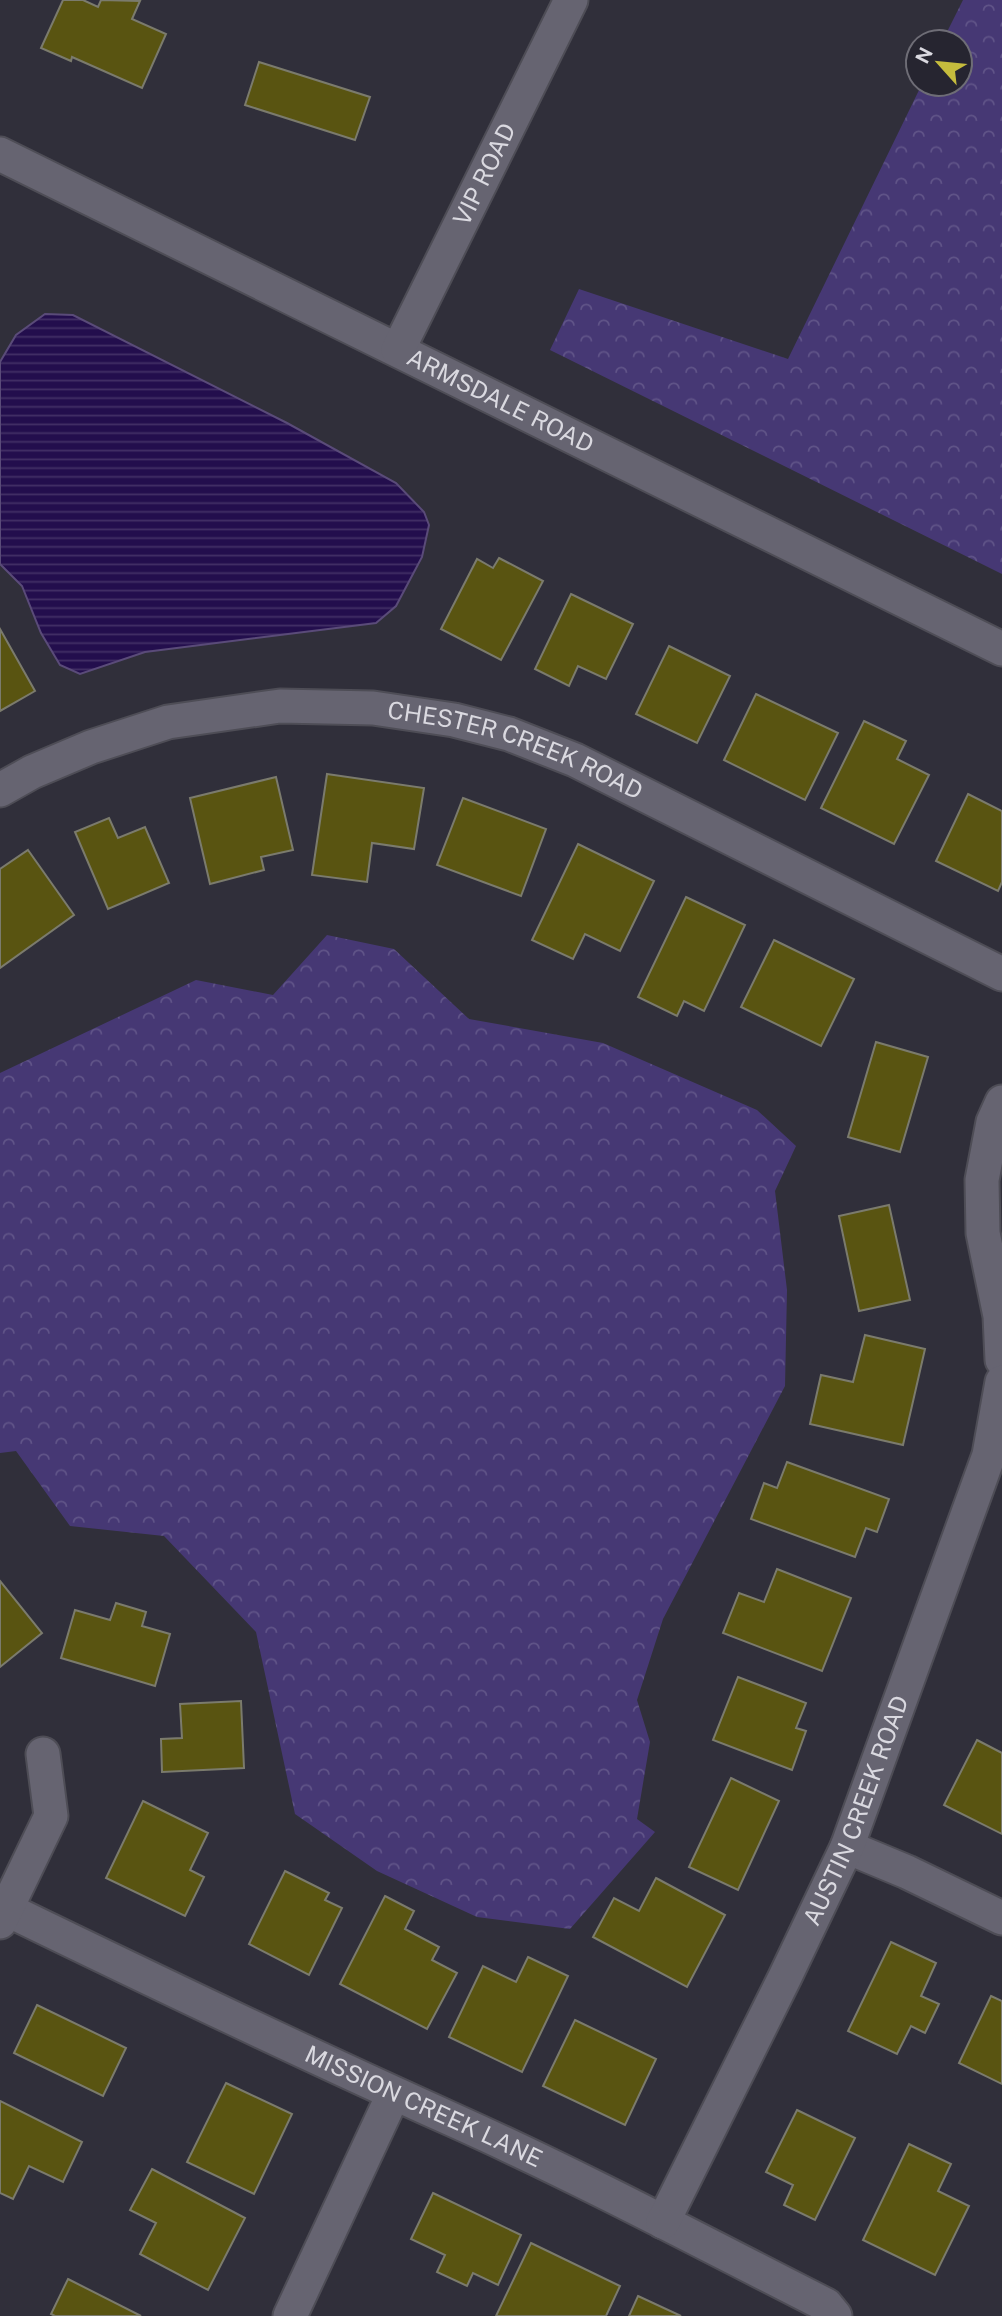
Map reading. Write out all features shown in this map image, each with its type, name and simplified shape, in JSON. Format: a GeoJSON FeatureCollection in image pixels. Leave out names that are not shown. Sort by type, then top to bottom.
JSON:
{"type":"FeatureCollection","features":[{"type":"Feature","properties":{"kind":"street","name":"VIP ROAD"},"geometry":{"type":"LineString","coordinates":[[398,350],[571,0]]}},
{"type":"Feature","properties":{"kind":"street","name":"ARMSDALE ROAD"},"geometry":{"type":"LineString","coordinates":[[0,154],[1002,649]]}},
{"type":"Feature","properties":{"kind":"street","name":"CHESTER CREEK ROAD"},"geometry":{"type":"LineString","coordinates":[[0,790],[33,772],[91,747],[168,722],[280,706],[373,708],[454,720],[509,734],[575,760],[1002,974]]}},
{"type":"Feature","properties":{"kind":"street"},"geometry":{"type":"LineString","coordinates":[[1002,1101],[993,1122],[982,1180],[983,1233],[1000,1316],[1002,1360]]}},
{"type":"Feature","properties":{"kind":"street","name":"AUSTIN CREEK ROAD"},"geometry":{"type":"LineString","coordinates":[[663,2222],[847,1847],[996,1457],[1002,1382]]}},
{"type":"Feature","properties":{"kind":"street"},"geometry":{"type":"LineString","coordinates":[[3,1915],[51,1816],[43,1754]]}},
{"type":"Feature","properties":{"kind":"street"},"geometry":{"type":"LineString","coordinates":[[847,1847],[907,1872],[1002,1918]]}},
{"type":"Feature","properties":{"kind":"street","name":"MISSION CREEK LANE"},"geometry":{"type":"LineString","coordinates":[[3,1915],[452,2120],[663,2222],[826,2305],[835,2316]]}},
{"type":"Feature","properties":{"kind":"street"},"geometry":{"type":"LineString","coordinates":[[290,2316],[393,2095]]}},
{"type":"Feature","properties":{"kind":"green space"},"geometry":{"type":"Polygon","coordinates":[[[963,0],[1002,0],[1002,574],[550,350],[579,289],[788,359],[915,98],[974,98],[974,28],[949,28],[963,0]]]}},
{"type":"Feature","properties":{"kind":"green space"},"geometry":{"type":"Polygon","coordinates":[[[327,935],[394,949],[469,1019],[603,1043],[757,1110],[796,1146],[775,1191],[787,1290],[785,1386],[663,1619],[637,1700],[650,1742],[637,1819],[655,1832],[570,1929],[477,1917],[377,1871],[295,1814],[256,1632],[164,1536],[70,1526],[16,1451],[0,1453],[0,1073],[196,980],[273,995],[327,935]]]}},
{"type":"Feature","properties":{"kind":"shaded area"},"geometry":{"type":"Polygon","coordinates":[[[45,314],[73,315],[287,423],[396,483],[424,512],[429,525],[422,557],[396,606],[376,623],[145,652],[80,674],[60,665],[41,633],[22,586],[0,564],[0,362],[16,335],[45,314]]]}},
{"type":"Feature","properties":{"kind":"building"},"geometry":{"type":"Polygon","coordinates":[[[63,0],[83,0],[98,7],[101,0],[140,1],[132,19],[166,34],[142,88],[72,57],[71,61],[41,48],[63,0]]]}},
{"type":"Feature","properties":{"kind":"building"},"geometry":{"type":"Polygon","coordinates":[[[259,62],[370,97],[355,140],[245,105],[259,62]]]}},
{"type":"Feature","properties":{"kind":"building"},"geometry":{"type":"Polygon","coordinates":[[[499,558],[543,581],[501,660],[441,629],[477,559],[493,568],[499,558]]]}},
{"type":"Feature","properties":{"kind":"building"},"geometry":{"type":"Polygon","coordinates":[[[571,594],[633,624],[606,679],[578,666],[569,686],[535,669],[571,594]]]}},
{"type":"Feature","properties":{"kind":"building"},"geometry":{"type":"Polygon","coordinates":[[[0,629],[35,691],[0,711],[0,629]]]}},
{"type":"Feature","properties":{"kind":"building"},"geometry":{"type":"Polygon","coordinates":[[[669,646],[730,676],[697,743],[636,714],[669,646]]]}},
{"type":"Feature","properties":{"kind":"building"},"geometry":{"type":"Polygon","coordinates":[[[756,694],[838,733],[805,800],[724,760],[756,694]]]}},
{"type":"Feature","properties":{"kind":"building"},"geometry":{"type":"Polygon","coordinates":[[[864,721],[906,741],[897,759],[929,775],[894,844],[821,808],[864,721]]]}},
{"type":"Feature","properties":{"kind":"building"},"geometry":{"type":"Polygon","coordinates":[[[327,774],[424,788],[414,849],[372,843],[367,882],[312,875],[327,774]]]}},
{"type":"Feature","properties":{"kind":"building"},"geometry":{"type":"Polygon","coordinates":[[[276,777],[293,850],[261,857],[264,870],[210,884],[190,798],[276,777]]]}},
{"type":"Feature","properties":{"kind":"building"},"geometry":{"type":"Polygon","coordinates":[[[968,794],[1002,811],[1002,882],[998,891],[936,861],[968,794]]]}},
{"type":"Feature","properties":{"kind":"building"},"geometry":{"type":"Polygon","coordinates":[[[463,798],[546,829],[521,896],[437,865],[463,798]]]}},
{"type":"Feature","properties":{"kind":"building"},"geometry":{"type":"Polygon","coordinates":[[[109,818],[118,838],[145,827],[169,883],[108,909],[75,832],[109,818]]]}},
{"type":"Feature","properties":{"kind":"building"},"geometry":{"type":"Polygon","coordinates":[[[578,844],[654,881],[620,951],[585,934],[573,959],[532,940],[578,844]]]}},
{"type":"Feature","properties":{"kind":"building"},"geometry":{"type":"Polygon","coordinates":[[[28,850],[74,915],[0,968],[0,869],[28,850]]]}},
{"type":"Feature","properties":{"kind":"building"},"geometry":{"type":"Polygon","coordinates":[[[686,897],[745,925],[704,1011],[684,1001],[677,1016],[638,997],[686,897]]]}},
{"type":"Feature","properties":{"kind":"building"},"geometry":{"type":"Polygon","coordinates":[[[774,940],[854,979],[821,1046],[741,1007],[774,940]]]}},
{"type":"Feature","properties":{"kind":"building"},"geometry":{"type":"Polygon","coordinates":[[[876,1042],[928,1057],[900,1152],[848,1137],[876,1042]]]}},
{"type":"Feature","properties":{"kind":"building"},"geometry":{"type":"Polygon","coordinates":[[[889,1205],[910,1300],[859,1311],[839,1216],[889,1205]]]}},
{"type":"Feature","properties":{"kind":"building"},"geometry":{"type":"Polygon","coordinates":[[[865,1335],[925,1349],[903,1445],[810,1424],[821,1375],[853,1382],[865,1335]]]}},
{"type":"Feature","properties":{"kind":"building"},"geometry":{"type":"Polygon","coordinates":[[[787,1462],[889,1499],[877,1532],[866,1528],[855,1557],[751,1519],[764,1483],[777,1488],[787,1462]]]}},
{"type":"Feature","properties":{"kind":"building"},"geometry":{"type":"Polygon","coordinates":[[[777,1569],[851,1598],[822,1671],[723,1633],[739,1593],[764,1602],[777,1569]]]}},
{"type":"Feature","properties":{"kind":"building"},"geometry":{"type":"Polygon","coordinates":[[[0,1581],[42,1633],[0,1667],[0,1581]]]}},
{"type":"Feature","properties":{"kind":"building"},"geometry":{"type":"Polygon","coordinates":[[[116,1603],[146,1612],[142,1626],[170,1634],[155,1686],[61,1658],[75,1610],[110,1620],[116,1603]]]}},
{"type":"Feature","properties":{"kind":"building"},"geometry":{"type":"Polygon","coordinates":[[[738,1677],[806,1703],[796,1728],[806,1731],[792,1770],[713,1740],[738,1677]]]}},
{"type":"Feature","properties":{"kind":"building"},"geometry":{"type":"Polygon","coordinates":[[[241,1701],[244,1768],[162,1772],[161,1739],[182,1738],[180,1704],[241,1701]]]}},
{"type":"Feature","properties":{"kind":"building"},"geometry":{"type":"Polygon","coordinates":[[[977,1740],[1002,1753],[1002,1834],[944,1805],[977,1740]]]}},
{"type":"Feature","properties":{"kind":"building"},"geometry":{"type":"Polygon","coordinates":[[[731,1778],[779,1801],[738,1890],[689,1867],[731,1778]]]}},
{"type":"Feature","properties":{"kind":"building"},"geometry":{"type":"Polygon","coordinates":[[[143,1801],[208,1833],[190,1870],[204,1877],[185,1916],[106,1878],[143,1801]]]}},
{"type":"Feature","properties":{"kind":"building"},"geometry":{"type":"Polygon","coordinates":[[[285,1871],[329,1893],[325,1900],[342,1908],[309,1975],[249,1944],[285,1871]]]}},
{"type":"Feature","properties":{"kind":"building"},"geometry":{"type":"Polygon","coordinates":[[[656,1878],[725,1915],[687,1987],[593,1937],[614,1898],[639,1911],[656,1878]]]}},
{"type":"Feature","properties":{"kind":"building"},"geometry":{"type":"Polygon","coordinates":[[[385,1896],[414,1911],[405,1929],[439,1947],[432,1960],[457,1973],[427,2029],[340,1984],[385,1896]]]}},
{"type":"Feature","properties":{"kind":"building"},"geometry":{"type":"Polygon","coordinates":[[[891,1942],[936,1963],[921,1996],[939,2004],[925,2033],[911,2026],[897,2054],[848,2031],[891,1942]]]}},
{"type":"Feature","properties":{"kind":"building"},"geometry":{"type":"Polygon","coordinates":[[[528,1957],[568,1976],[522,2072],[449,2037],[483,1966],[516,1982],[528,1957]]]}},
{"type":"Feature","properties":{"kind":"building"},"geometry":{"type":"Polygon","coordinates":[[[991,1996],[1002,2001],[1002,2084],[959,2063],[991,1996]]]}},
{"type":"Feature","properties":{"kind":"building"},"geometry":{"type":"Polygon","coordinates":[[[37,2005],[126,2048],[103,2096],[14,2053],[37,2005]]]}},
{"type":"Feature","properties":{"kind":"building"},"geometry":{"type":"Polygon","coordinates":[[[575,2020],[656,2059],[625,2125],[543,2086],[575,2020]]]}},
{"type":"Feature","properties":{"kind":"building"},"geometry":{"type":"Polygon","coordinates":[[[226,2083],[292,2114],[254,2194],[187,2162],[226,2083]]]}},
{"type":"Feature","properties":{"kind":"building"},"geometry":{"type":"Polygon","coordinates":[[[0,2101],[82,2142],[63,2182],[29,2166],[13,2199],[0,2193],[0,2101]]]}},
{"type":"Feature","properties":{"kind":"building"},"geometry":{"type":"Polygon","coordinates":[[[797,2110],[855,2138],[815,2220],[784,2205],[793,2185],[766,2172],[797,2110]]]}},
{"type":"Feature","properties":{"kind":"building"},"geometry":{"type":"Polygon","coordinates":[[[909,2144],[951,2164],[938,2191],[969,2206],[935,2275],[863,2240],[909,2144]]]}},
{"type":"Feature","properties":{"kind":"building"},"geometry":{"type":"Polygon","coordinates":[[[152,2169],[245,2218],[208,2290],[140,2254],[156,2223],[130,2210],[152,2169]]]}},
{"type":"Feature","properties":{"kind":"building"},"geometry":{"type":"Polygon","coordinates":[[[433,2193],[521,2235],[498,2285],[473,2273],[467,2286],[437,2272],[445,2255],[411,2239],[433,2193]]]}},
{"type":"Feature","properties":{"kind":"building"},"geometry":{"type":"Polygon","coordinates":[[[531,2243],[620,2286],[606,2316],[496,2316],[531,2243]]]}},
{"type":"Feature","properties":{"kind":"building"},"geometry":{"type":"Polygon","coordinates":[[[68,2279],[141,2316],[51,2314],[68,2279]]]}},
{"type":"Feature","properties":{"kind":"building"},"geometry":{"type":"Polygon","coordinates":[[[638,2296],[681,2316],[629,2316],[638,2296]]]}}]}
